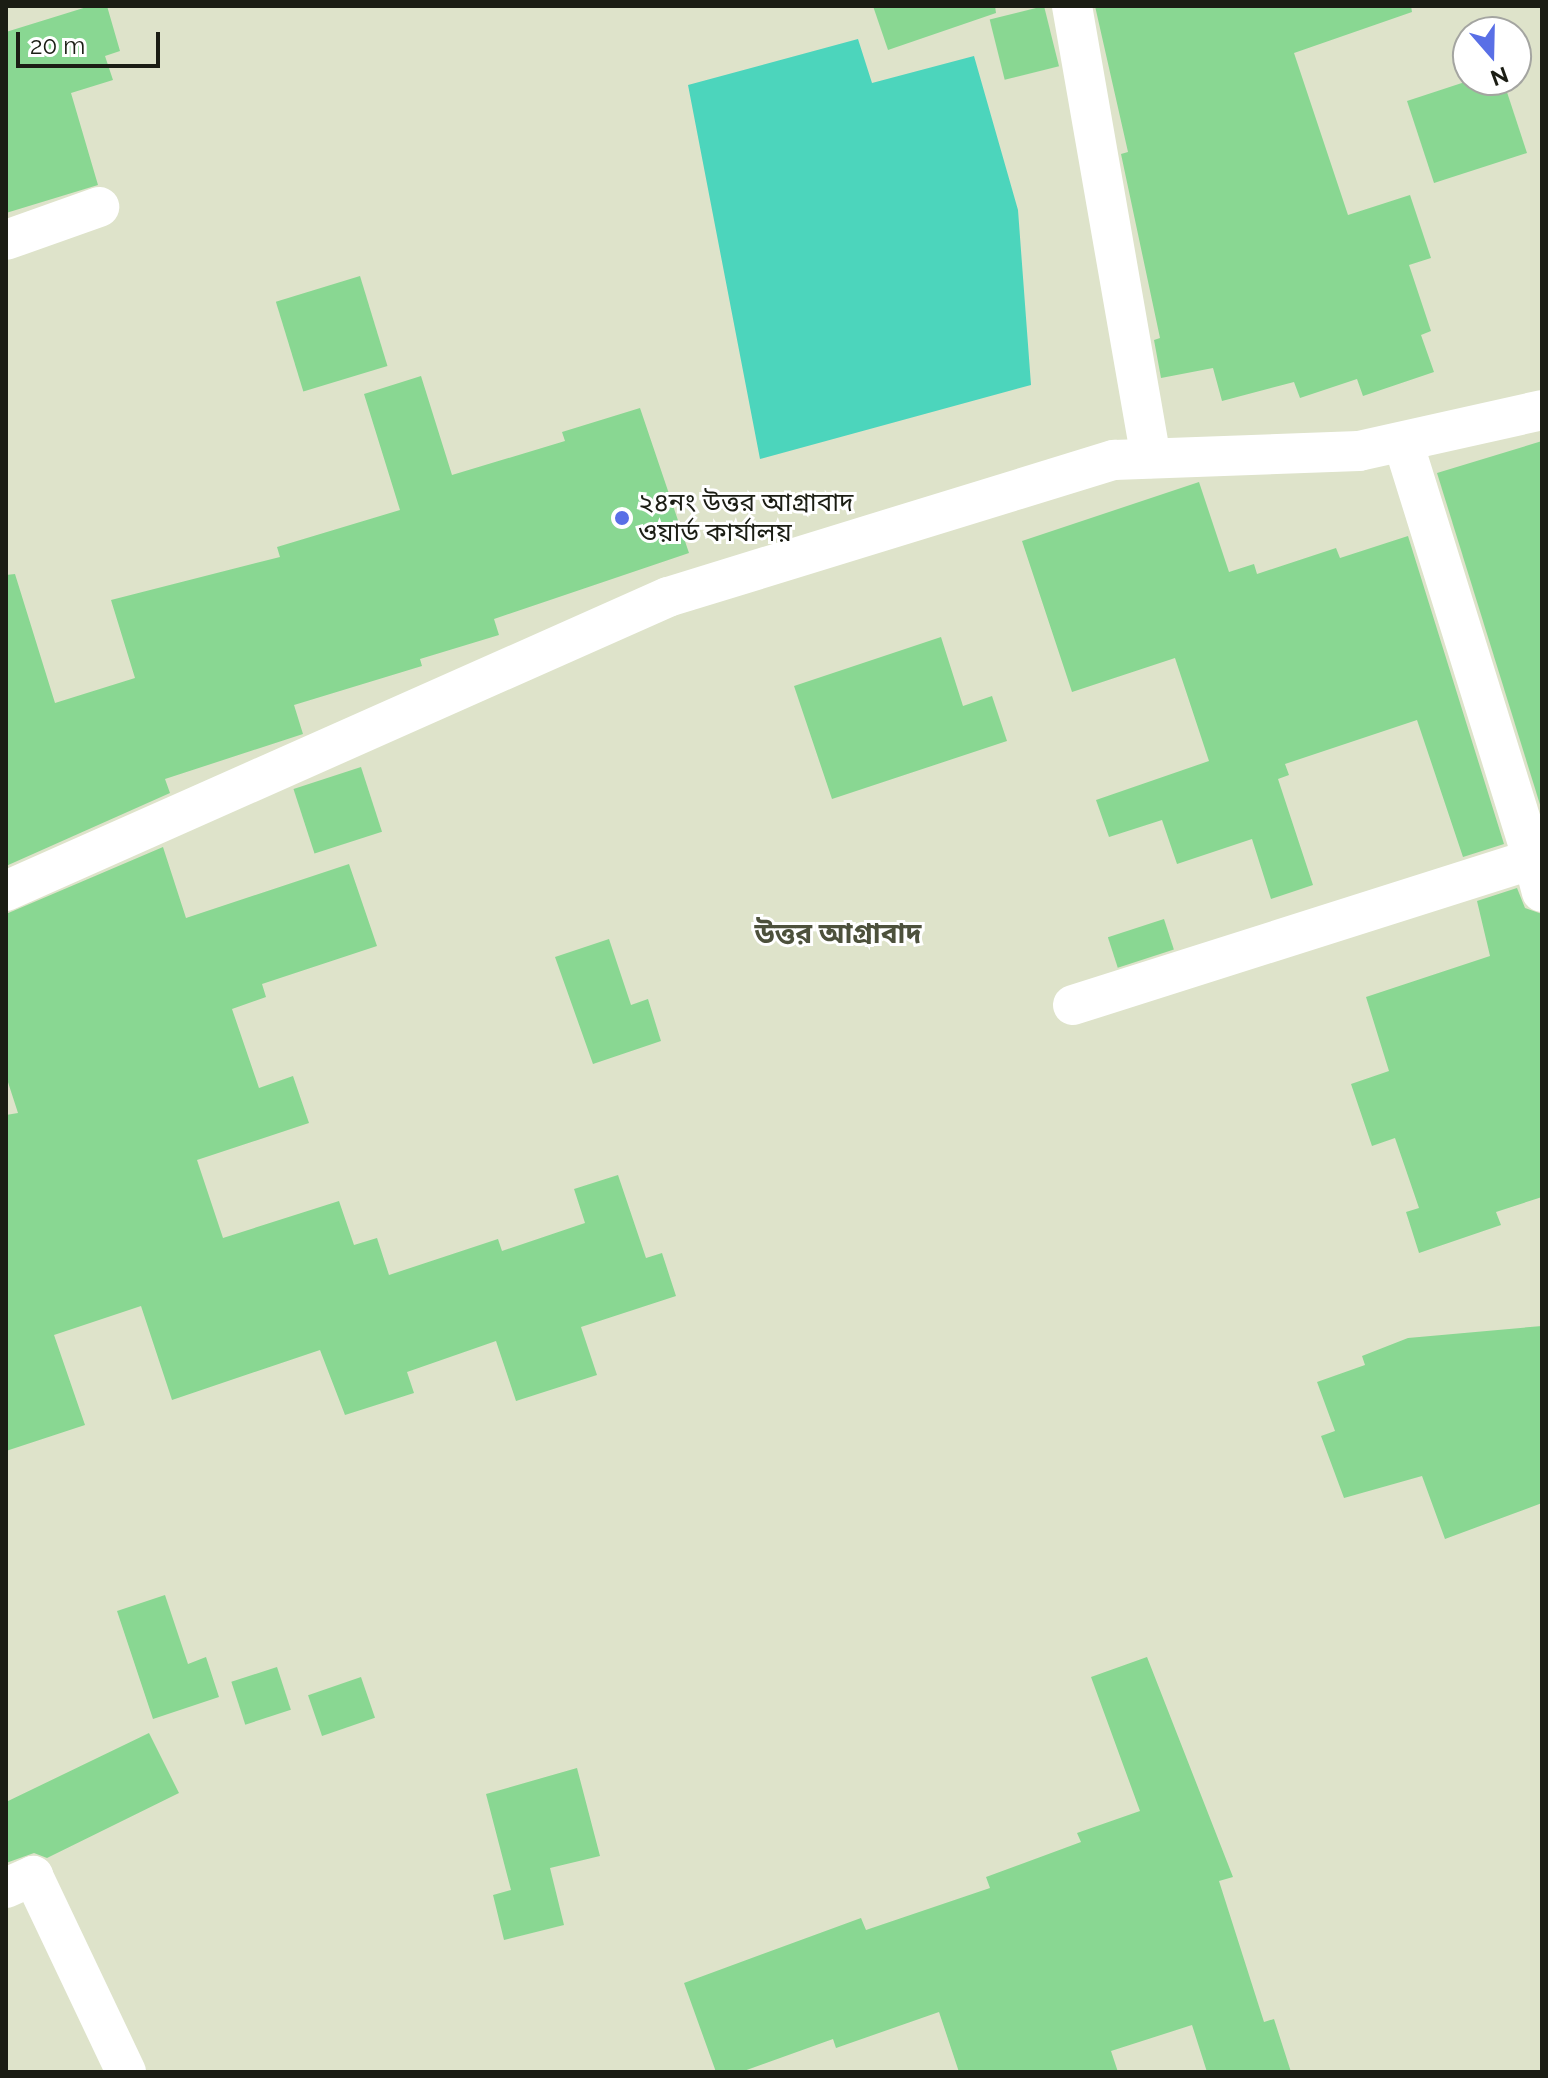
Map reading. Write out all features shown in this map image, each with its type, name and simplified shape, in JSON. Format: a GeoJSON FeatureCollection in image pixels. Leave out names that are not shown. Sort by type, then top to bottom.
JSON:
{"type":"FeatureCollection","features":[{"type":"Feature","properties":{"kind":"street"},"geometry":{"type":"LineString","coordinates":[[1072,6],[1151,458]]}},
{"type":"Feature","properties":{"kind":"street"},"geometry":{"type":"LineString","coordinates":[[6,240],[99,207]]}},
{"type":"Feature","properties":{"kind":"street"},"geometry":{"type":"LineString","coordinates":[[6,891],[668,597],[1114,460],[1403,442],[1542,410]]}},
{"type":"Feature","properties":{"kind":"street"},"geometry":{"type":"LineString","coordinates":[[1073,1005],[1537,875],[1403,442]]}},
{"type":"Feature","properties":{"kind":"street"},"geometry":{"type":"LineString","coordinates":[[6,1888],[33,1876],[126,2072]]}},
{"type":"Feature","properties":{"kind":"water"},"geometry":{"type":"Polygon","coordinates":[[[858,39],[872,83],[974,56],[1018,210],[1031,385],[760,459],[688,85],[858,39]]]}},
{"type":"Feature","properties":{"kind":"building"},"geometry":{"type":"Polygon","coordinates":[[[90,6],[107,6],[120,51],[105,56],[113,80],[71,93],[98,185],[6,213],[6,32],[90,6]]]}},
{"type":"Feature","properties":{"kind":"building"},"geometry":{"type":"Polygon","coordinates":[[[873,6],[995,6],[996,13],[888,50],[873,6]]]}},
{"type":"Feature","properties":{"kind":"building"},"geometry":{"type":"Polygon","coordinates":[[[1044,6],[1059,66],[1005,80],[990,20],[1044,6]]]}},
{"type":"Feature","properties":{"kind":"building"},"geometry":{"type":"Polygon","coordinates":[[[1095,6],[1411,6],[1412,12],[1294,53],[1348,215],[1410,195],[1431,258],[1409,265],[1431,331],[1421,335],[1434,372],[1363,396],[1357,379],[1300,398],[1294,382],[1222,401],[1213,368],[1161,378],[1154,340],[1160,338],[1121,154],[1128,152],[1095,6]]]}},
{"type":"Feature","properties":{"kind":"building"},"geometry":{"type":"Polygon","coordinates":[[[1452,86],[1452,96],[1508,96],[1527,153],[1434,183],[1407,101],[1452,86]]]}},
{"type":"Feature","properties":{"kind":"building"},"geometry":{"type":"Polygon","coordinates":[[[360,276],[387,366],[303,392],[276,302],[360,276]]]}},
{"type":"Feature","properties":{"kind":"building"},"geometry":{"type":"Polygon","coordinates":[[[421,376],[452,475],[565,441],[562,432],[640,408],[689,553],[494,619],[499,635],[420,659],[422,666],[294,705],[303,734],[165,779],[170,793],[6,866],[6,575],[15,574],[55,703],[135,678],[111,600],[280,557],[277,547],[400,510],[364,394],[421,376]]]}},
{"type":"Feature","properties":{"kind":"building"},"geometry":{"type":"Polygon","coordinates":[[[1542,441],[1542,811],[1437,473],[1542,441]]]}},
{"type":"Feature","properties":{"kind":"building"},"geometry":{"type":"Polygon","coordinates":[[[1199,482],[1229,572],[1254,564],[1257,574],[1336,548],[1340,558],[1408,536],[1504,844],[1463,857],[1417,720],[1285,764],[1289,775],[1278,779],[1313,885],[1271,899],[1252,839],[1177,864],[1162,820],[1109,837],[1096,800],[1209,761],[1175,658],[1072,692],[1022,541],[1199,482]]]}},
{"type":"Feature","properties":{"kind":"building"},"geometry":{"type":"Polygon","coordinates":[[[941,637],[963,706],[992,696],[1007,741],[832,799],[794,686],[941,637]]]}},
{"type":"Feature","properties":{"kind":"building"},"geometry":{"type":"Polygon","coordinates":[[[361,767],[382,832],[314,854],[293,789],[361,767]]]}},
{"type":"Feature","properties":{"kind":"building"},"geometry":{"type":"Polygon","coordinates":[[[163,847],[186,918],[349,864],[377,946],[262,984],[266,997],[232,1009],[259,1088],[293,1076],[309,1123],[197,1160],[223,1238],[339,1201],[354,1245],[377,1238],[389,1275],[498,1239],[502,1251],[585,1223],[574,1189],[618,1175],[646,1258],[662,1253],[676,1296],[581,1327],[597,1375],[516,1401],[496,1341],[407,1372],[414,1393],[345,1415],[320,1350],[172,1400],[141,1306],[54,1335],[85,1425],[6,1451],[6,1115],[18,1113],[6,1076],[6,914],[163,847]]]}},
{"type":"Feature","properties":{"kind":"building"},"geometry":{"type":"Polygon","coordinates":[[[1517,888],[1525,908],[1542,914],[1542,1197],[1496,1212],[1501,1225],[1419,1253],[1406,1212],[1419,1208],[1395,1138],[1372,1146],[1351,1084],[1389,1071],[1366,997],[1490,956],[1477,901],[1517,888]]]}},
{"type":"Feature","properties":{"kind":"building"},"geometry":{"type":"Polygon","coordinates":[[[1164,919],[1174,949],[1118,968],[1108,937],[1164,919]]]}},
{"type":"Feature","properties":{"kind":"building"},"geometry":{"type":"Polygon","coordinates":[[[609,939],[631,1005],[648,999],[661,1041],[593,1064],[555,957],[609,939]]]}},
{"type":"Feature","properties":{"kind":"building"},"geometry":{"type":"Polygon","coordinates":[[[1542,1326],[1542,1503],[1445,1539],[1422,1476],[1344,1498],[1321,1436],[1335,1431],[1317,1382],[1365,1365],[1362,1356],[1408,1338],[1542,1326]]]}},
{"type":"Feature","properties":{"kind":"building"},"geometry":{"type":"Polygon","coordinates":[[[165,1595],[188,1664],[206,1657],[219,1697],[153,1719],[117,1611],[165,1595]]]}},
{"type":"Feature","properties":{"kind":"building"},"geometry":{"type":"Polygon","coordinates":[[[1147,1657],[1233,1877],[1219,1881],[1264,2022],[1274,2019],[1291,2072],[1207,2072],[1192,2025],[1111,2051],[1118,2072],[959,2072],[939,2012],[836,2048],[833,2039],[741,2072],[716,2072],[684,1983],[861,1918],[866,1930],[990,1888],[986,1877],[1081,1842],[1077,1833],[1140,1811],[1091,1677],[1147,1657]]]}},
{"type":"Feature","properties":{"kind":"building"},"geometry":{"type":"Polygon","coordinates":[[[277,1667],[291,1710],[245,1725],[231,1682],[277,1667]]]}},
{"type":"Feature","properties":{"kind":"building"},"geometry":{"type":"Polygon","coordinates":[[[361,1677],[375,1718],[322,1736],[308,1695],[361,1677]]]}},
{"type":"Feature","properties":{"kind":"building"},"geometry":{"type":"Polygon","coordinates":[[[149,1733],[179,1793],[47,1858],[34,1853],[6,1863],[6,1802],[149,1733]]]}},
{"type":"Feature","properties":{"kind":"building"},"geometry":{"type":"Polygon","coordinates":[[[577,1768],[600,1856],[550,1868],[564,1925],[504,1940],[493,1895],[511,1890],[486,1794],[577,1768]]]}},
{"type":"Feature","properties":{"kind":"place","name":"২৪নং উত্তর আগ্রাবাদ ওয়ার্ড কার্যালয়"},"geometry":{"type":"Point","coordinates":[622,518]}},
{"type":"Feature","properties":{"kind":"district","name":"উত্তর আগ্রাবাদ"},"geometry":{"type":"Point","coordinates":[838,934]}}]}
